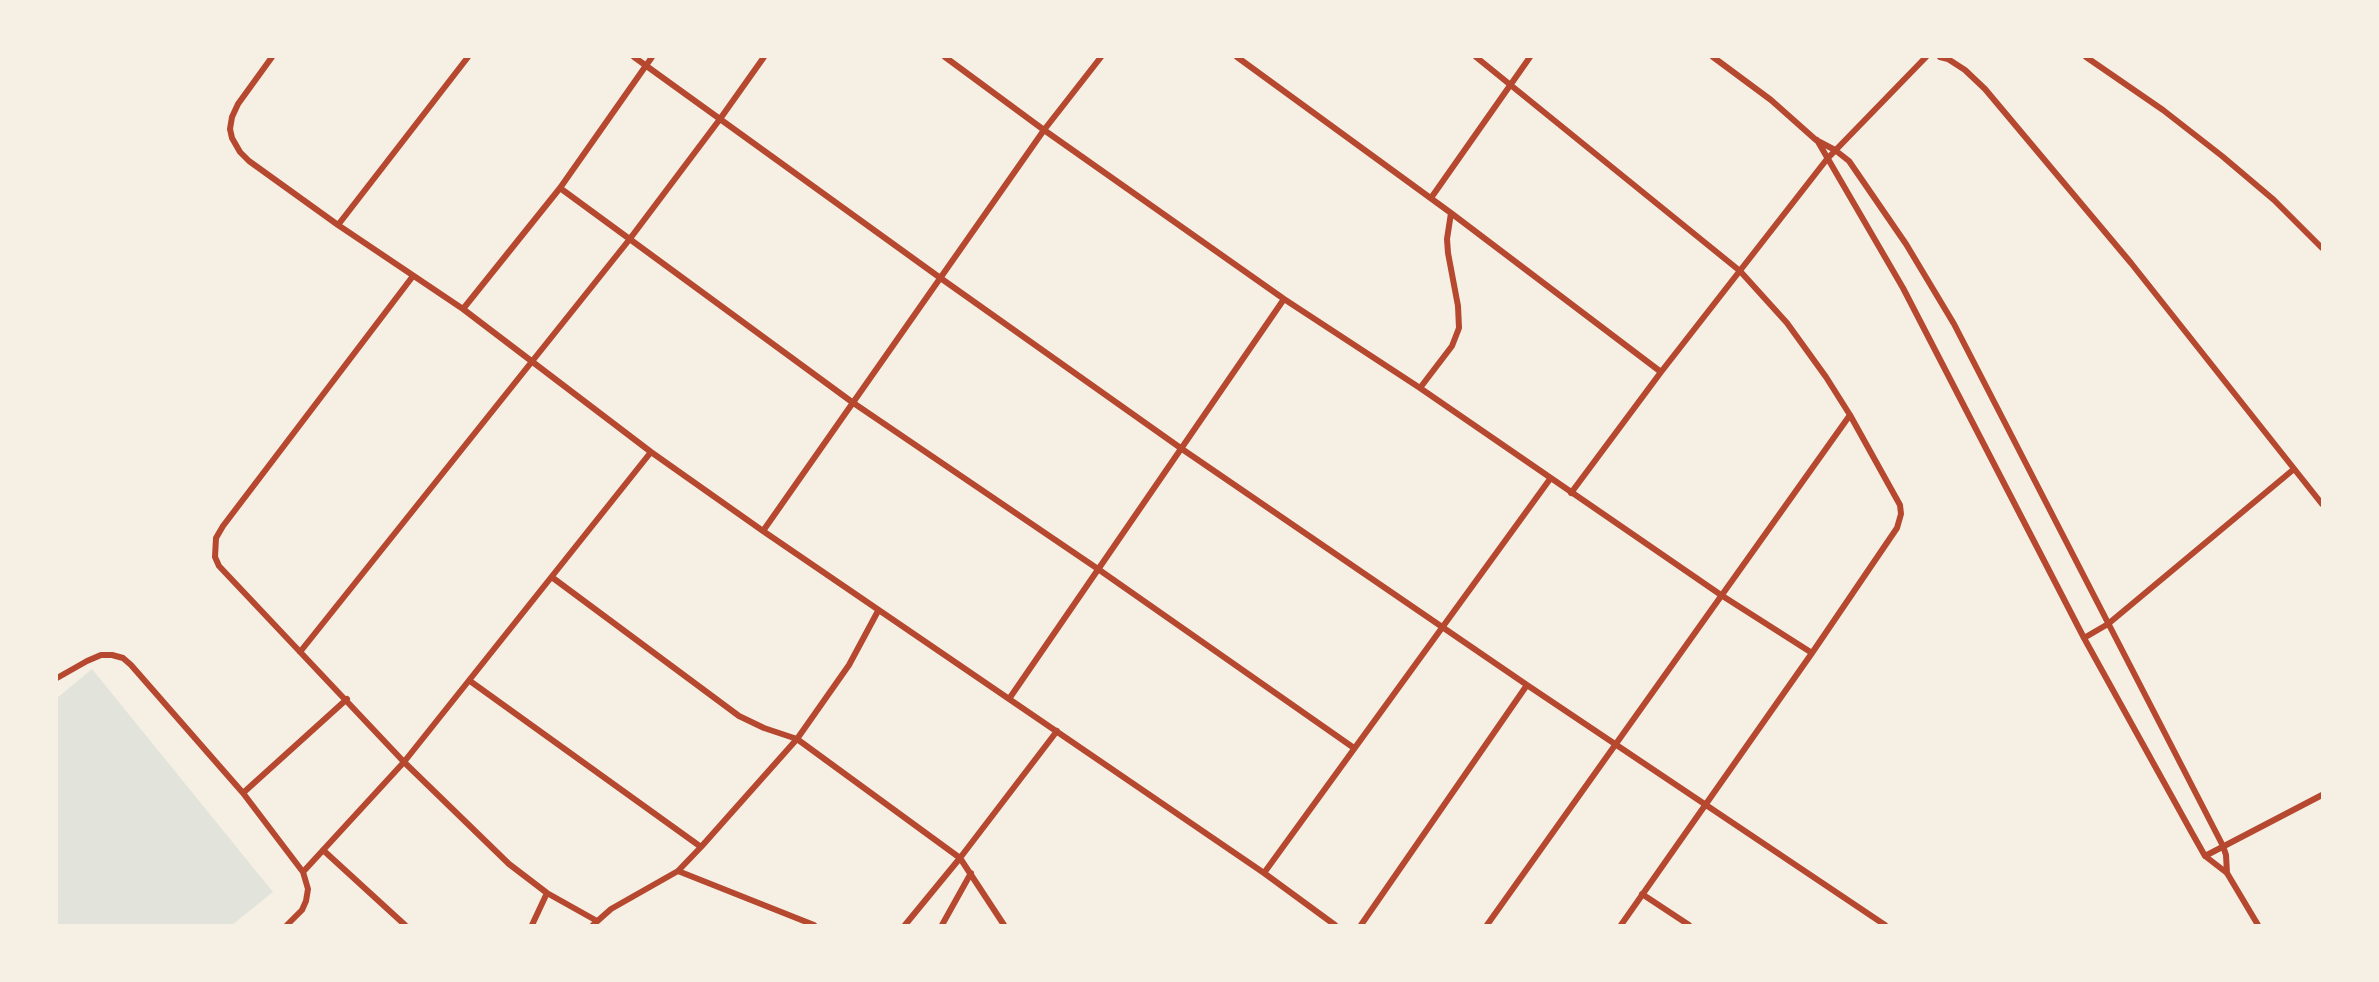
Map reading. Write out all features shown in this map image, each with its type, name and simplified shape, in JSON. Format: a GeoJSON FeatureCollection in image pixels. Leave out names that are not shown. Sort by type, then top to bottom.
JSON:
{"type":"FeatureCollection","features":[{"type":"Feature","properties":{"kind":"street"},"geometry":{"type":"LineString","coordinates":[[272,57],[238,104],[232,117],[230,129],[232,138],[240,152],[249,161],[338,225],[463,309],[651,452],[763,531],[1264,873],[1335,925]]}},
{"type":"Feature","properties":{"kind":"street"},"geometry":{"type":"LineString","coordinates":[[338,225],[468,57]]}},
{"type":"Feature","properties":{"kind":"street"},"geometry":{"type":"LineString","coordinates":[[634,57],[939,278],[1182,449],[1880,924]]}},
{"type":"Feature","properties":{"kind":"street"},"geometry":{"type":"LineString","coordinates":[[463,309],[560,188],[651,57]]}},
{"type":"Feature","properties":{"kind":"street"},"geometry":{"type":"LineString","coordinates":[[300,652],[629,240],[764,57]]}},
{"type":"Feature","properties":{"kind":"street"},"geometry":{"type":"LineString","coordinates":[[945,57],[1044,130],[1284,299],[1420,388],[1720,595],[1812,653]]}},
{"type":"Feature","properties":{"kind":"street"},"geometry":{"type":"LineString","coordinates":[[763,531],[1044,130],[1101,57]]}},
{"type":"Feature","properties":{"kind":"street"},"geometry":{"type":"LineString","coordinates":[[1237,57],[1431,198],[1662,372]]}},
{"type":"Feature","properties":{"kind":"street"},"geometry":{"type":"LineString","coordinates":[[1476,57],[1740,271],[1801,340],[1850,415],[1897,498],[1901,514],[1900,521],[1812,653],[1621,925]]}},
{"type":"Feature","properties":{"kind":"street"},"geometry":{"type":"LineString","coordinates":[[1431,198],[1530,57]]}},
{"type":"Feature","properties":{"kind":"street"},"geometry":{"type":"LineString","coordinates":[[1713,57],[1771,100],[1816,140],[1849,161],[1887,214],[1954,324],[2223,846],[2227,873]]}},
{"type":"Feature","properties":{"kind":"street"},"geometry":{"type":"LineString","coordinates":[[1570,493],[1827,159],[1926,57]]}},
{"type":"Feature","properties":{"kind":"street"},"geometry":{"type":"LineString","coordinates":[[1940,57],[1948,59],[1965,70],[1985,89],[2131,263],[2322,504]]}},
{"type":"Feature","properties":{"kind":"street"},"geometry":{"type":"LineString","coordinates":[[2086,57],[2163,110],[2222,156],[2274,200],[2322,248]]}},
{"type":"Feature","properties":{"kind":"street"},"geometry":{"type":"LineString","coordinates":[[1816,140],[1930,338],[2084,638],[2205,855],[2227,873],[2258,925]]}},
{"type":"Feature","properties":{"kind":"street"},"geometry":{"type":"LineString","coordinates":[[560,188],[852,402],[1098,569],[1354,748]]}},
{"type":"Feature","properties":{"kind":"street"},"geometry":{"type":"LineString","coordinates":[[1420,388],[1452,346],[1459,328],[1458,306],[1447,239],[1451,213]]}},
{"type":"Feature","properties":{"kind":"street"},"geometry":{"type":"LineString","coordinates":[[413,276],[223,526],[216,538],[215,557],[219,566],[405,762],[509,864],[547,893],[595,923],[611,909],[678,871],[797,739],[849,666],[878,610]]}},
{"type":"Feature","properties":{"kind":"street"},"geometry":{"type":"LineString","coordinates":[[1009,699],[1284,299]]}},
{"type":"Feature","properties":{"kind":"street"},"geometry":{"type":"LineString","coordinates":[[1487,925],[1850,415]]}},
{"type":"Feature","properties":{"kind":"street"},"geometry":{"type":"LineString","coordinates":[[303,872],[405,762],[651,452]]}},
{"type":"Feature","properties":{"kind":"street"},"geometry":{"type":"LineString","coordinates":[[2084,638],[2108,624],[2294,469]]}},
{"type":"Feature","properties":{"kind":"street"},"geometry":{"type":"LineString","coordinates":[[1264,873],[1551,479]]}},
{"type":"Feature","properties":{"kind":"street"},"geometry":{"type":"LineString","coordinates":[[553,578],[739,716],[764,728],[797,739],[960,858],[1004,925]]}},
{"type":"Feature","properties":{"kind":"street"},"geometry":{"type":"LineString","coordinates":[[57,678],[87,661],[112,655],[123,658],[142,676],[243,793],[303,872],[308,889],[306,901],[302,910],[287,925]]}},
{"type":"Feature","properties":{"kind":"street"},"geometry":{"type":"LineString","coordinates":[[470,681],[701,847]]}},
{"type":"Feature","properties":{"kind":"street"},"geometry":{"type":"LineString","coordinates":[[1361,925],[1527,685]]}},
{"type":"Feature","properties":{"kind":"street"},"geometry":{"type":"LineString","coordinates":[[243,793],[347,699]]}},
{"type":"Feature","properties":{"kind":"street"},"geometry":{"type":"LineString","coordinates":[[905,925],[960,858],[1057,731]]}},
{"type":"Feature","properties":{"kind":"street"},"geometry":{"type":"LineString","coordinates":[[2205,855],[2322,795]]}},
{"type":"Feature","properties":{"kind":"street"},"geometry":{"type":"LineString","coordinates":[[323,850],[405,925]]}},
{"type":"Feature","properties":{"kind":"street"},"geometry":{"type":"LineString","coordinates":[[678,871],[814,925]]}},
{"type":"Feature","properties":{"kind":"street"},"geometry":{"type":"LineString","coordinates":[[942,925],[971,873]]}},
{"type":"Feature","properties":{"kind":"street"},"geometry":{"type":"LineString","coordinates":[[532,925],[547,893]]}},
{"type":"Feature","properties":{"kind":"street"},"geometry":{"type":"LineString","coordinates":[[1642,894],[1689,925]]}},
{"type":"Feature","properties":{"kind":"shaded area"},"geometry":{"type":"Polygon","coordinates":[[[92,669],[273,892],[232,925],[57,925],[57,698],[92,669]]]}}]}
